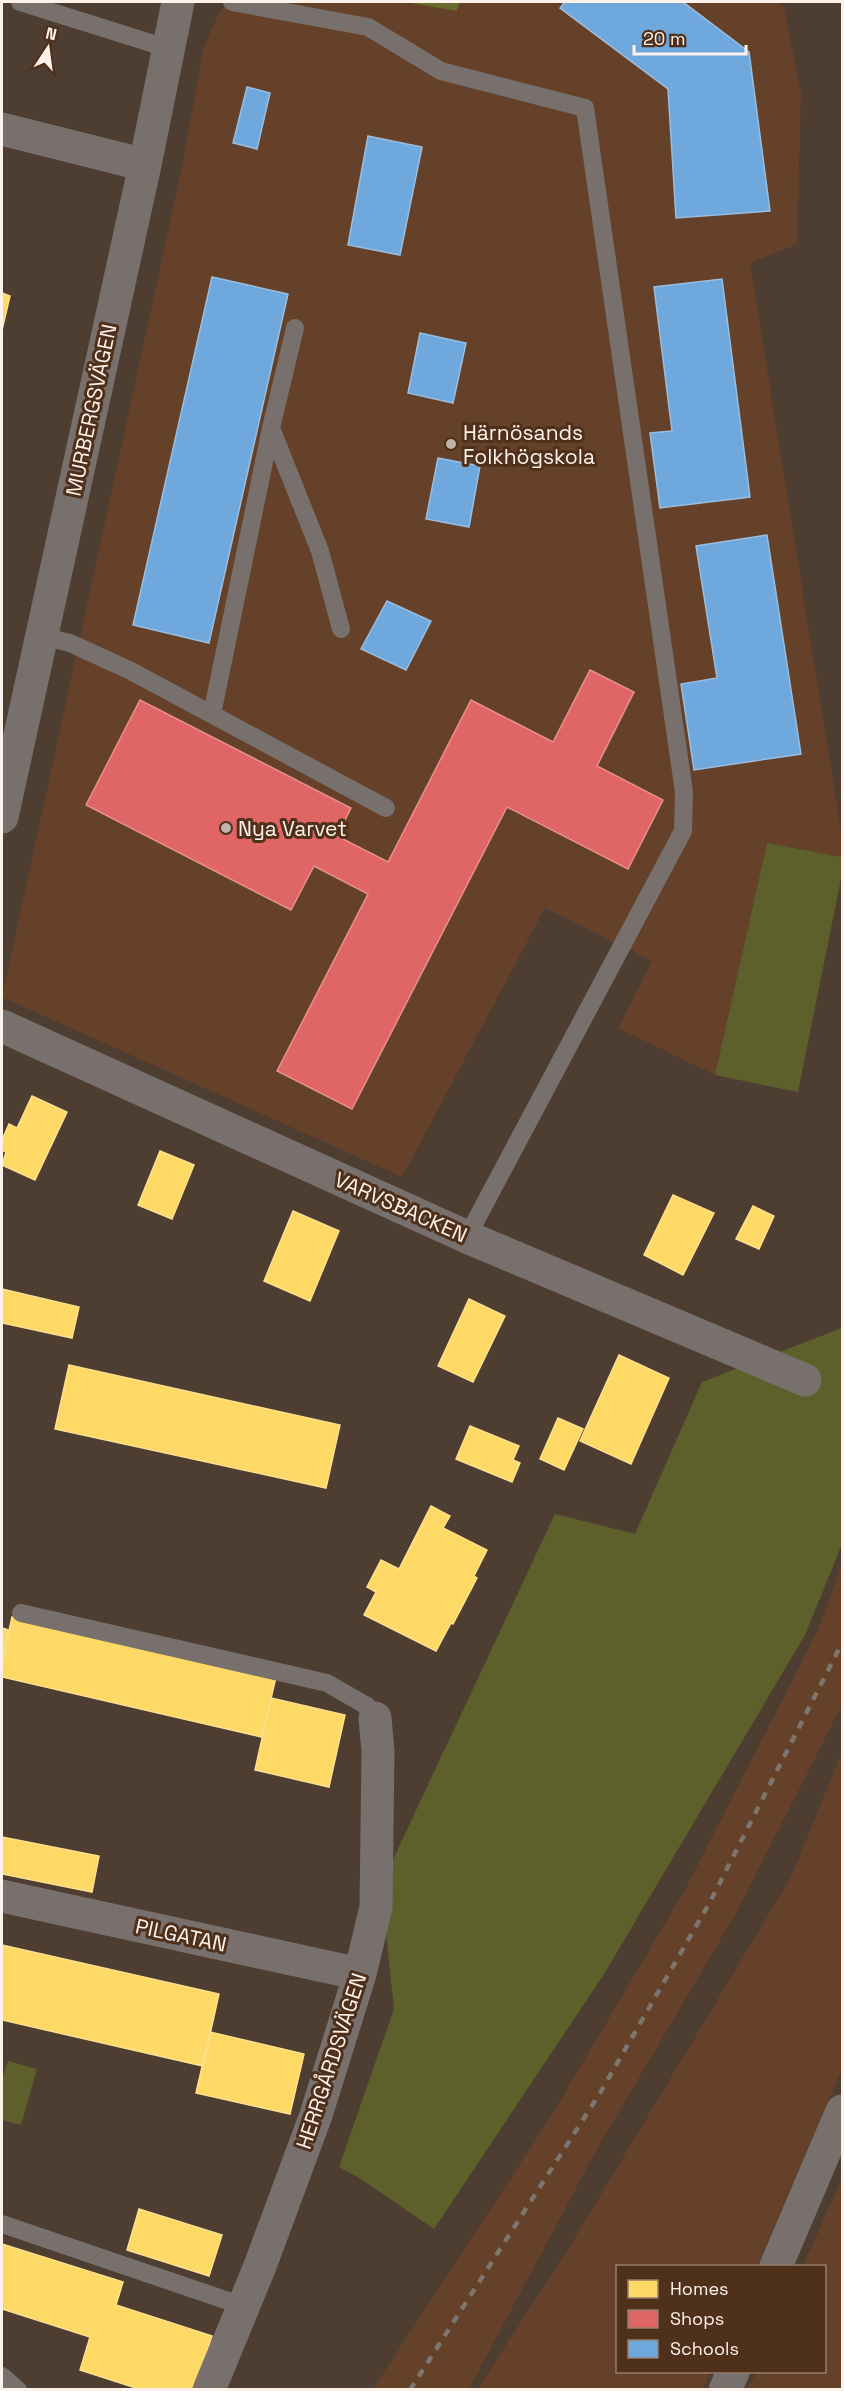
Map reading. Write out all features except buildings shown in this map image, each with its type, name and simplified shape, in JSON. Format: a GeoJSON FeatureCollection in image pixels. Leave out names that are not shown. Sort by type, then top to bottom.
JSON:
{"type":"FeatureCollection","features":[{"type":"Feature","properties":{"kind":"street","name":"MURBERGSVÄGEN"},"geometry":{"type":"LineString","coordinates":[[2,817],[6,777],[41,636],[146,165],[178,2]]}},
{"type":"Feature","properties":{"kind":"street"},"geometry":{"type":"LineString","coordinates":[[2,129],[146,165]]}},
{"type":"Feature","properties":{"kind":"street","name":"VARVSBACKEN"},"geometry":{"type":"LineString","coordinates":[[2,1026],[467,1237],[805,1380]]}},
{"type":"Feature","properties":{"kind":"street","name":"HERRGÅRDSVÄGEN"},"geometry":{"type":"LineString","coordinates":[[209,2390],[316,2115],[360,1974],[376,1907],[378,1751],[375,1718]]}},
{"type":"Feature","properties":{"kind":"street","name":"PILGATAN"},"geometry":{"type":"LineString","coordinates":[[2,1896],[360,1974]]}},
{"type":"Feature","properties":{"kind":"street"},"geometry":{"type":"LineString","coordinates":[[776,2265],[843,2111]]}},
{"type":"Feature","properties":{"kind":"street"},"geometry":{"type":"LineString","coordinates":[[725,2390],[733,2373]]}},
{"type":"Feature","properties":{"kind":"lane"},"geometry":{"type":"LineString","coordinates":[[20,2],[170,49]]}},
{"type":"Feature","properties":{"kind":"lane"},"geometry":{"type":"LineString","coordinates":[[232,2],[368,27],[441,71],[585,108],[684,792],[683,831],[467,1237]]}},
{"type":"Feature","properties":{"kind":"lane"},"geometry":{"type":"LineString","coordinates":[[212,714],[270,428],[295,328]]}},
{"type":"Feature","properties":{"kind":"lane"},"geometry":{"type":"LineString","coordinates":[[270,428],[320,551],[341,629]]}},
{"type":"Feature","properties":{"kind":"lane"},"geometry":{"type":"LineString","coordinates":[[41,636],[70,644],[131,671],[386,808]]}},
{"type":"Feature","properties":{"kind":"lane"},"geometry":{"type":"LineString","coordinates":[[21,1613],[327,1683],[367,1706],[375,1718]]}},
{"type":"Feature","properties":{"kind":"lane"},"geometry":{"type":"LineString","coordinates":[[2,2224],[243,2306]]}},
{"type":"Feature","properties":{"kind":"lane"},"geometry":{"type":"LineString","coordinates":[[2,2376],[18,2390]]}},
{"type":"Feature","properties":{"kind":"shaded area","name":"Härnösands Folkhögskola"},"geometry":{"type":"Polygon","coordinates":[[[228,2],[405,2],[457,11],[460,2],[778,2],[784,7],[801,93],[797,244],[750,263],[842,837],[842,857],[767,843],[715,1075],[618,1028],[652,961],[545,908],[402,1177],[2,997],[183,162],[203,50],[217,17],[228,2]]]}},
{"type":"Feature","properties":{"kind":"shaded area"},"geometry":{"type":"Polygon","coordinates":[[[405,2],[460,2],[457,11],[405,2]]]}},
{"type":"Feature","properties":{"kind":"shaded area"},"geometry":{"type":"Polygon","coordinates":[[[842,1565],[842,1705],[735,1915],[597,2149],[469,2389],[373,2389],[550,2118],[686,1888],[817,1632],[842,1565]]]}},
{"type":"Feature","properties":{"kind":"shaded area"},"geometry":{"type":"Polygon","coordinates":[[[842,1752],[842,2069],[757,2265],[616,2265],[616,2373],[711,2373],[703,2389],[477,2390],[573,2241],[791,1877],[842,1752]]]}},
{"type":"Feature","properties":{"kind":"shaded area"},"geometry":{"type":"Polygon","coordinates":[[[842,2178],[842,2389],[748,2389],[756,2373],[826,2373],[826,2265],[803,2265],[842,2178]]]}},
{"type":"Feature","properties":{"kind":"green space"},"geometry":{"type":"Polygon","coordinates":[[[767,843],[842,857],[842,874],[798,1092],[715,1075],[767,843]]]}},
{"type":"Feature","properties":{"kind":"green space"},"geometry":{"type":"Polygon","coordinates":[[[842,1328],[842,1544],[805,1635],[604,1974],[434,2229],[361,2179],[339,2167],[394,2009],[381,1885],[555,1514],[635,1534],[702,1382],[842,1328]]]}},
{"type":"Feature","properties":{"kind":"green space"},"geometry":{"type":"Polygon","coordinates":[[[8,2061],[37,2069],[21,2125],[2,2120],[2,2079],[8,2061]]]}},
{"type":"Feature","properties":{"kind":"railway"},"geometry":{"type":"LineString","coordinates":[[410,2390],[600,2093],[710,1902],[842,1643]]}},
{"type":"Feature","properties":{"kind":"place","name":"Härnösands Folkhögskola"},"geometry":{"type":"Point","coordinates":[451,444]}},
{"type":"Feature","properties":{"kind":"place","name":"Nya Varvet"},"geometry":{"type":"Point","coordinates":[226,828]}}]}
